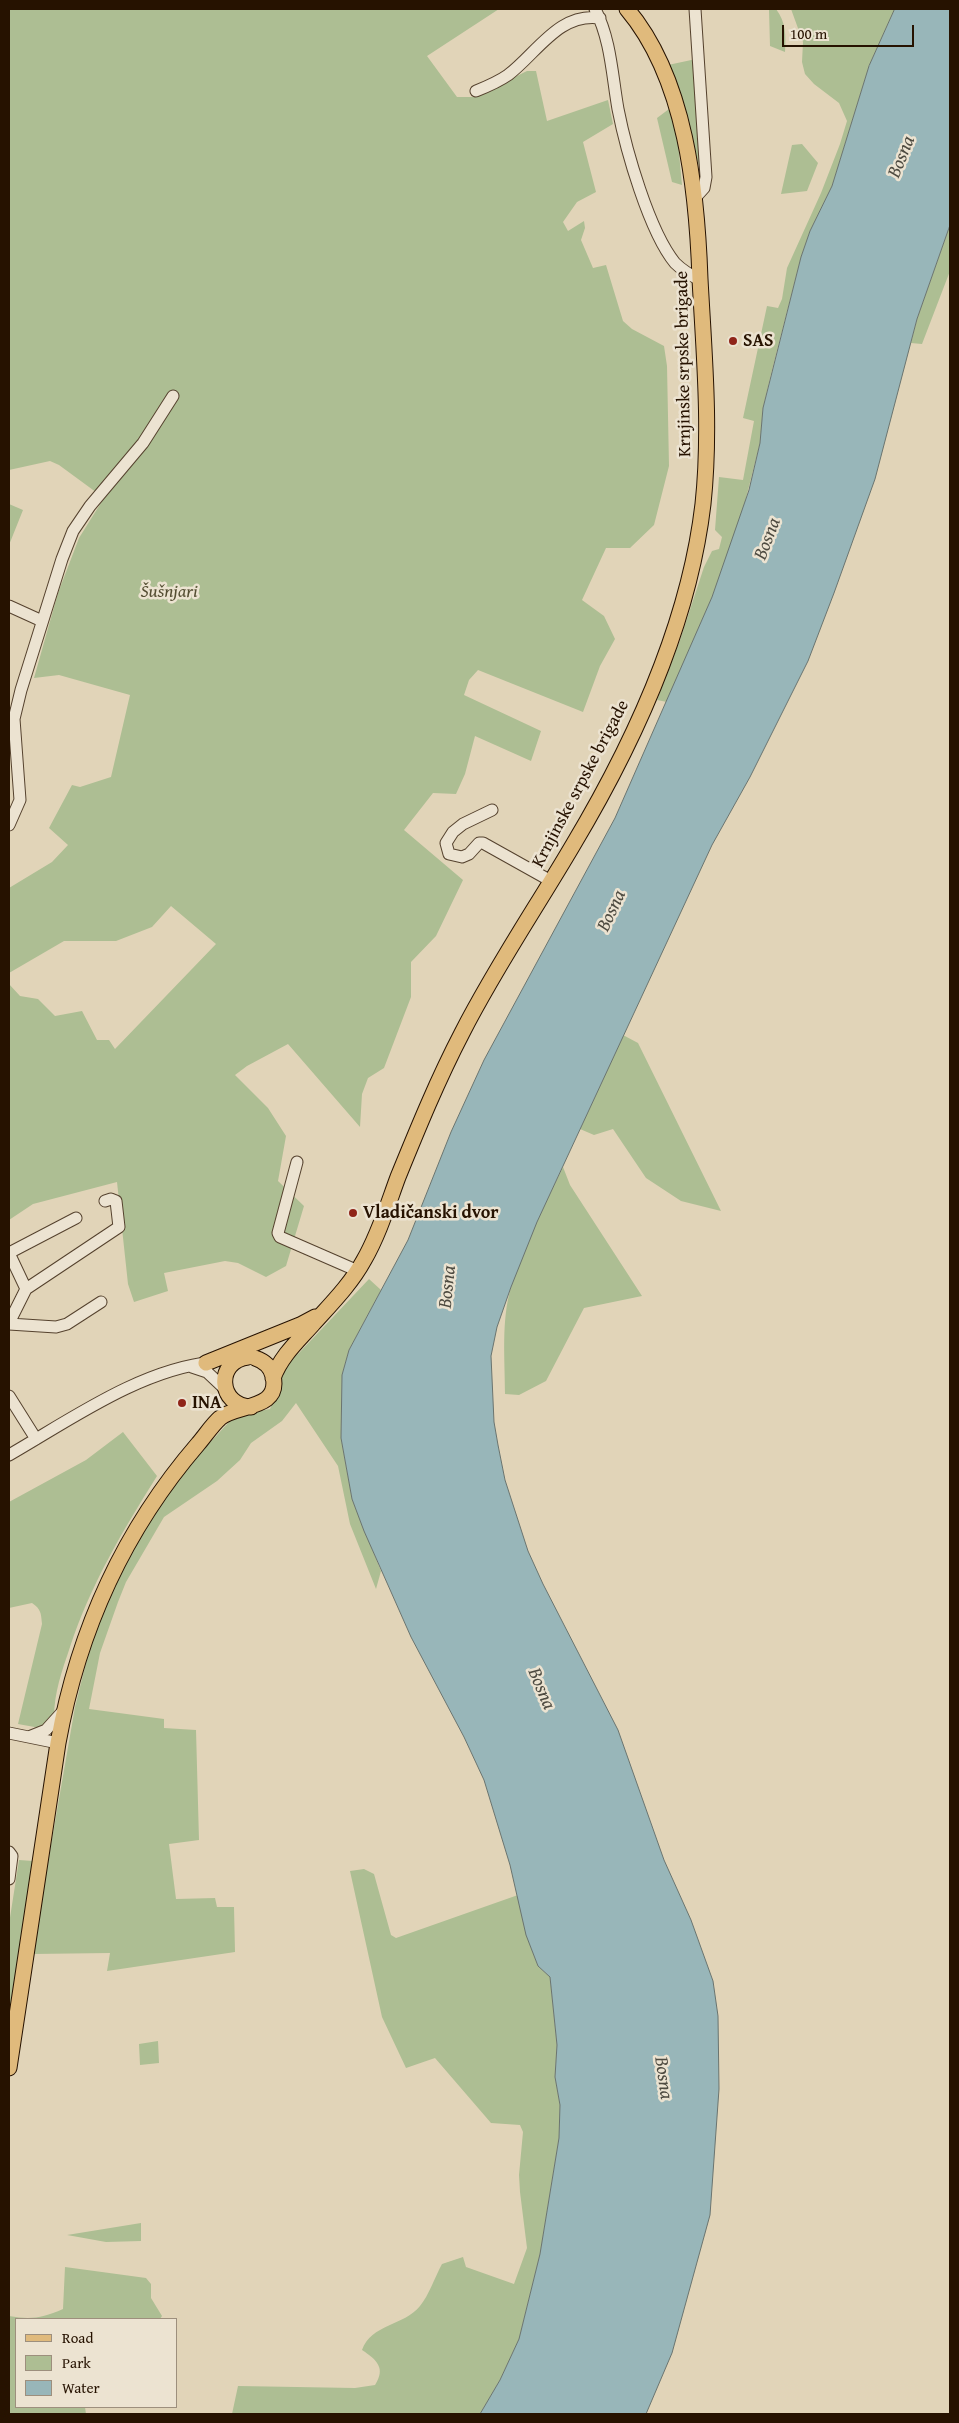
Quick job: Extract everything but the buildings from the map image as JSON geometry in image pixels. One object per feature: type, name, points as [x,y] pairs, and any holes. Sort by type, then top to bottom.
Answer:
[{"type":"main road","name":"Krnjinske srpske brigade","points":[[274,1378],[281,1360],[325,1312],[358,1271],[369,1251],[415,1135],[461,1034],[551,882],[614,770],[648,696],[669,642],[691,567],[702,507],[706,453],[706,365],[700,280],[700,249],[695,198],[686,137],[672,96],[648,41],[627,9]]},
{"type":"main road","points":[[206,1363],[300,1325],[325,1312]]},
{"type":"main road","points":[[9,2068],[64,1710],[91,1623],[110,1577],[165,1485],[221,1418],[226,1391],[226,1372],[237,1360],[275,1356],[290,1349]]},
{"type":"main road","points":[[221,1418],[258,1405],[272,1392],[274,1378],[269,1368],[255,1358]]},
{"type":"main road","points":[[226,1391],[236,1403],[251,1407]]},
{"type":"street","points":[[695,198],[704,188],[706,177],[696,9]]},
{"type":"street","points":[[476,91],[507,76],[542,43],[571,20],[598,13],[605,31],[622,127],[648,209],[662,241],[676,264],[700,280]]},
{"type":"street","points":[[9,825],[20,800],[11,718],[73,531],[90,506],[143,443],[173,396]]},
{"type":"street","points":[[9,606],[42,621]]},
{"type":"street","points":[[492,810],[453,832],[446,843],[449,854],[462,857],[483,843],[551,882]]},
{"type":"street","points":[[297,1162],[278,1233],[280,1237],[358,1271]]},
{"type":"street","points":[[101,1302],[67,1324],[56,1327],[9,1323],[26,1289],[118,1227],[116,1201],[111,1199],[105,1201]]},
{"type":"street","points":[[26,1289],[9,1253],[76,1218]]},
{"type":"street","points":[[9,1455],[106,1399],[144,1382],[206,1363],[237,1360]]},
{"type":"street","points":[[186,1368],[207,1372],[226,1391]]},
{"type":"street","points":[[9,1396],[36,1439]]},
{"type":"street","points":[[28,1736],[46,1730],[64,1710]]},
{"type":"street","points":[[9,1733],[58,1743]]},
{"type":"street","points":[[9,1852],[12,1856],[9,1879]]},
{"type":"green space","name":"Šušnjari","points":[[9,9],[499,9],[427,56],[457,97],[474,97],[527,71],[536,71],[547,121],[608,100],[613,124],[583,142],[596,192],[577,202],[563,222],[568,231],[584,221],[585,228],[581,240],[593,268],[606,265],[623,321],[632,329],[664,346],[667,366],[669,466],[654,525],[630,548],[606,548],[582,600],[604,616],[615,639],[600,666],[583,712],[478,670],[469,680],[464,695],[541,731],[531,761],[475,736],[465,774],[456,794],[433,793],[404,830],[463,880],[436,936],[411,962],[411,997],[384,1068],[368,1078],[362,1094],[360,1127],[288,1044],[247,1066],[235,1075],[268,1108],[286,1136],[278,1181],[304,1206],[286,1266],[266,1277],[238,1263],[225,1261],[164,1273],[168,1291],[134,1302],[128,1284],[117,1182],[33,1204],[9,1220],[9,984],[20,996],[38,999],[55,1016],[82,1011],[97,1040],[109,1040],[115,1049],[216,944],[171,906],[152,927],[116,941],[64,941],[9,973],[9,888],[52,862],[68,845],[49,828],[72,785],[80,787],[111,777],[130,695],[59,675],[34,678],[58,593],[79,538],[104,498],[59,465],[50,461],[9,470]]},
{"type":"green space","points":[[769,9],[776,9],[784,24],[785,52],[770,46]]},
{"type":"green space","points":[[791,9],[895,9],[869,66],[832,186],[810,231],[801,257],[763,408],[760,443],[741,518],[712,597],[667,702],[657,700],[680,640],[704,567],[712,551],[719,549],[722,537],[715,530],[719,477],[743,480],[754,421],[743,418],[767,306],[778,308],[782,299],[787,268],[821,193],[847,121],[839,103],[814,84],[805,74],[802,62],[803,42]]},
{"type":"green space","points":[[696,59],[700,169],[668,65]]},
{"type":"green space","points":[[669,109],[677,132],[682,185],[672,182],[657,118]]},
{"type":"green space","points":[[802,144],[818,163],[807,191],[781,194],[792,145]]},
{"type":"green space","points":[[950,225],[950,271],[922,344],[911,343],[917,319]]},
{"type":"green space","points":[[9,504],[23,510],[9,545]]},
{"type":"green space","points":[[623,1035],[638,1043],[721,1211],[681,1201],[646,1178],[613,1129],[594,1135],[580,1129]]},
{"type":"green space","points":[[563,1167],[570,1185],[642,1296],[584,1308],[546,1381],[519,1395],[505,1394],[505,1327],[511,1287],[527,1241]]},
{"type":"green space","points":[[369,1279],[381,1290],[349,1350],[342,1375],[341,1438],[352,1499],[381,1571],[376,1589],[350,1524],[338,1466],[296,1403],[282,1421],[251,1443],[240,1460],[217,1481],[164,1517],[126,1582],[100,1653],[89,1709],[164,1719],[164,1728],[196,1730],[199,1840],[169,1844],[176,1899],[215,1898],[217,1907],[234,1907],[235,1952],[107,1971],[110,1953],[32,1954],[75,1707],[92,1639],[102,1612],[146,1522],[179,1476],[229,1422],[244,1414],[270,1409],[286,1366]]},
{"type":"green space","points":[[123,1432],[157,1476],[120,1538],[78,1624],[61,1673],[55,1699],[54,1718],[40,1728],[18,1724],[42,1624],[40,1612],[32,1603],[9,1608],[9,1502],[86,1460]]},
{"type":"green space","points":[[19,1860],[33,1861],[9,2025],[9,1924]]},
{"type":"green space","points":[[364,1869],[374,1874],[391,1935],[396,1938],[518,1895],[538,1966],[550,1977],[557,2045],[555,2077],[560,2105],[559,2138],[540,2254],[519,2339],[500,2380],[480,2414],[232,2414],[238,2386],[355,2388],[375,2385],[380,2369],[376,2361],[362,2350],[366,2341],[380,2330],[413,2313],[420,2306],[442,2264],[463,2257],[466,2267],[514,2284],[527,2248],[519,2175],[523,2132],[520,2125],[491,2123],[435,2058],[406,2068],[382,2017],[350,1871]]},
{"type":"green space","points":[[158,2041],[159,2063],[140,2065],[139,2044]]},
{"type":"green space","points":[[141,2223],[141,2241],[106,2242],[67,2235]]},
{"type":"green space","points":[[65,2267],[146,2278],[151,2284],[151,2298],[162,2316],[161,2318],[24,2318],[49,2314],[63,2309]]},
{"type":"green space","points":[[9,2316],[24,2318],[15,2318],[15,2408],[85,2408],[86,2414],[9,2414]]},
{"type":"water","name":"Bosna","points":[[895,9],[950,9],[950,225],[917,319],[875,479],[808,661],[750,777],[712,845],[537,1222],[497,1327],[491,1356],[494,1422],[498,1445],[505,1480],[528,1551],[618,1730],[664,1860],[691,1920],[713,1981],[718,2016],[719,2089],[710,2215],[672,2353],[646,2414],[480,2414],[500,2380],[519,2339],[540,2254],[559,2138],[560,2105],[555,2077],[557,2045],[550,1977],[538,1966],[526,1935],[510,1865],[484,1780],[464,1737],[411,1637],[364,1531],[352,1499],[341,1438],[342,1375],[349,1350],[408,1240],[451,1132],[484,1060],[615,818],[712,597],[749,490],[760,443],[763,408],[801,257],[810,231],[832,186],[869,66]]},
{"type":"place","name":"SAS","points":[[733,341]]},
{"type":"place","name":"Vladičanski dvor","points":[[353,1213]]},
{"type":"place","name":"INA","points":[[182,1403]]}]
